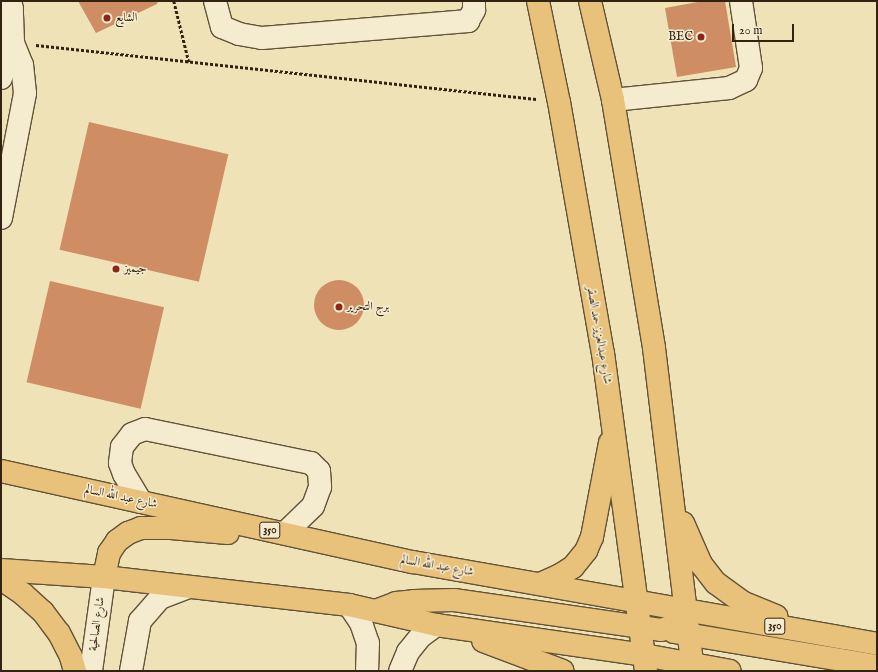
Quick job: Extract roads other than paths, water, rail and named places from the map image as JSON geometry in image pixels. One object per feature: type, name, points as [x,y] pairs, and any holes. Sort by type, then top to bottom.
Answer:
[{"type":"main road","name":"شارع عبدالعزيز حمد الصقر","points":[[538,1],[558,102],[614,424],[645,663]]},
{"type":"main road","points":[[590,1],[613,100],[654,348],[692,667]]},
{"type":"main road","points":[[540,584],[573,567],[586,551],[592,537],[614,424]]},
{"type":"main road","name":"شارع عبد الله السالم","points":[[5,468],[141,502],[413,562],[871,643]]},
{"type":"main road","points":[[672,494],[689,540],[701,564],[716,583],[728,593],[760,611],[871,643]]},
{"type":"main road","points":[[104,577],[109,553],[117,541],[128,533],[141,528],[171,528],[243,535],[413,562]]},
{"type":"main road","points":[[1,570],[104,577],[349,605],[436,625],[645,663],[730,671]]},
{"type":"main road","points":[[1,579],[23,594],[43,612],[59,633],[71,657],[75,671]]},
{"type":"main road","points":[[377,611],[396,603],[454,600],[661,630],[673,627],[681,621],[685,610]]},
{"type":"main road","points":[[436,625],[563,671]]},
{"type":"main road","points":[[645,663],[651,642],[660,634],[672,632],[877,666]]},
{"type":"street","points":[[1,218],[25,93],[22,65],[13,43],[12,9],[10,1]]},
{"type":"street","points":[[215,1],[222,27],[239,34],[262,38],[468,21],[474,10],[474,1]]},
{"type":"street","points":[[613,100],[729,88],[746,80],[751,68],[741,1]]},
{"type":"street","points":[[1,78],[13,43]]},
{"type":"street","points":[[141,502],[124,474],[120,463],[122,447],[132,434],[145,429],[311,463],[318,471],[320,487],[312,506],[285,534]]},
{"type":"street","name":"شارع الصالحية","points":[[90,671],[104,577]]},
{"type":"street","points":[[131,671],[140,621],[160,598],[188,587]]},
{"type":"street","points":[[349,605],[361,623],[368,643],[367,671]]},
{"type":"street","points":[[400,671],[408,652],[421,636],[436,625]]},
{"type":"place","name":"الشايع","points":[[107,18]]},
{"type":"place","name":"BEC","points":[[701,37]]},
{"type":"place","name":"جيميز","points":[[116,269]]},
{"type":"place","name":"برج التحرير","points":[[339,307]]}]
